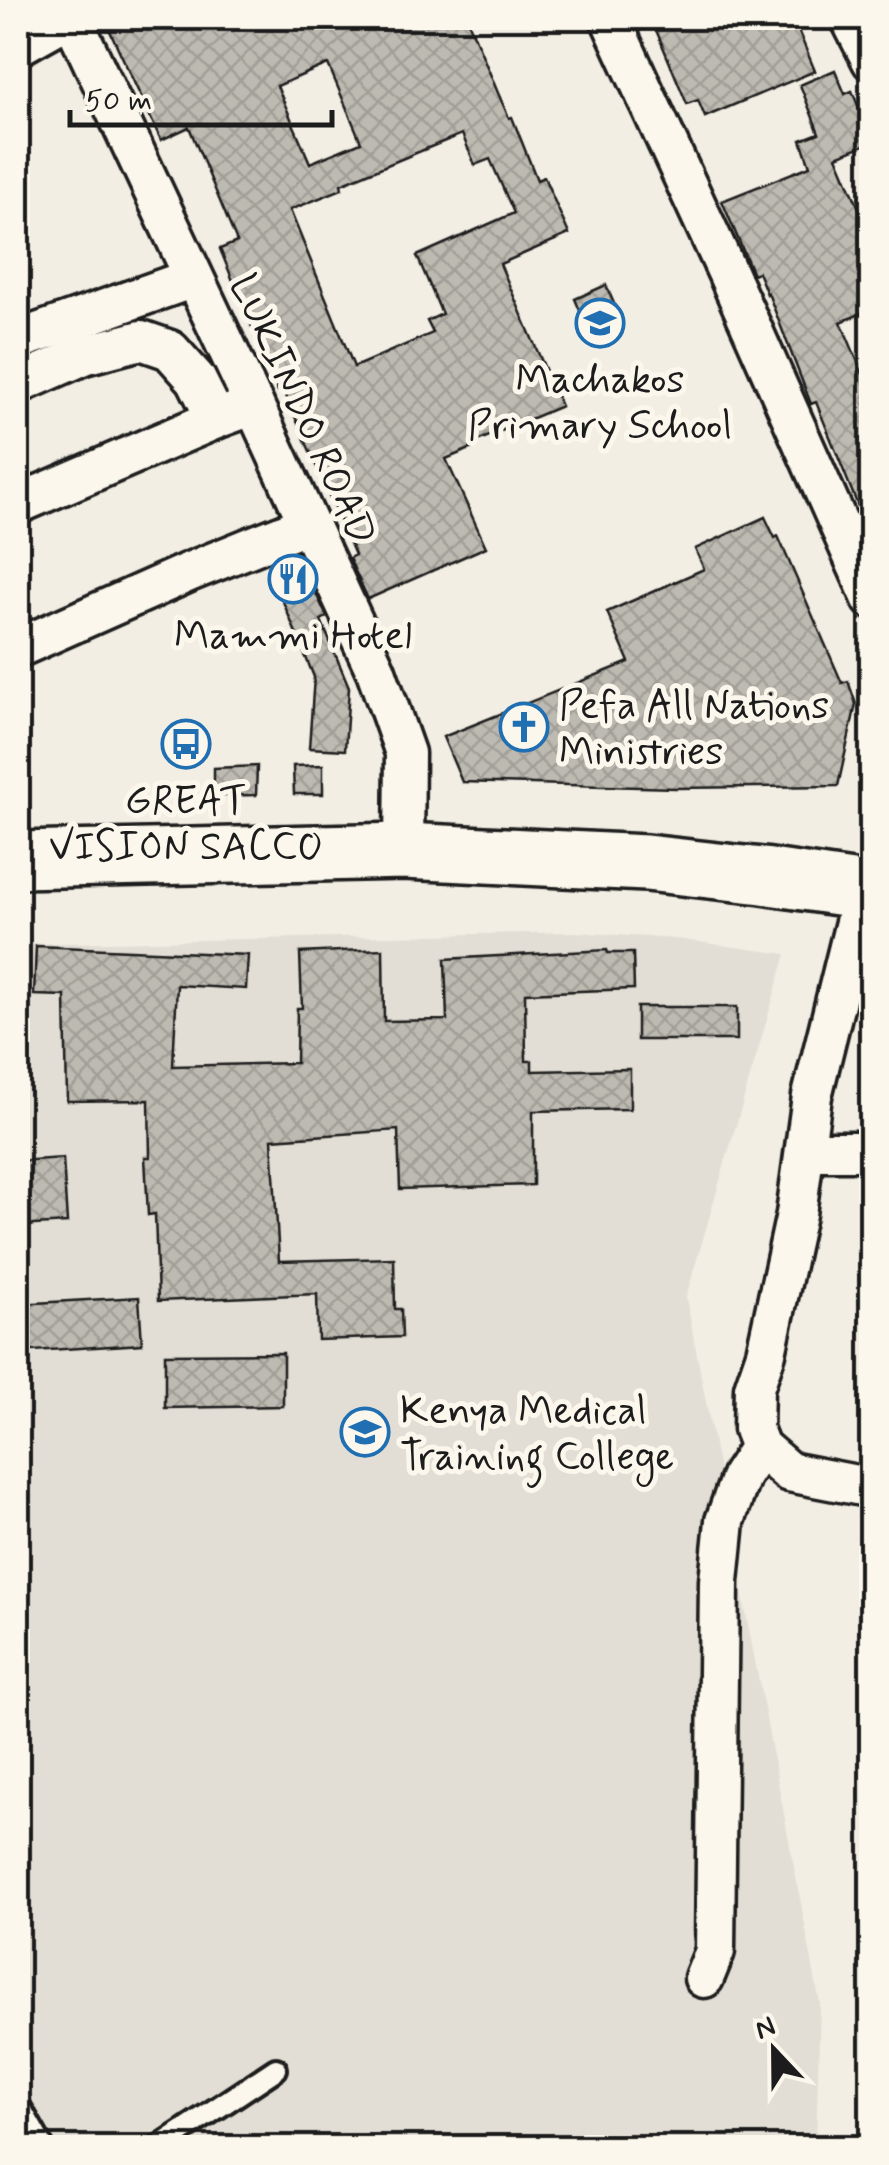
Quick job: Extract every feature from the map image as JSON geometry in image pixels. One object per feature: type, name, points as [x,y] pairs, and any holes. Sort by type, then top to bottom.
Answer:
[{"type":"highway","points":[[18,860],[404,851],[646,863],[867,891]]},
{"type":"street","points":[[18,46],[70,18]]},
{"type":"street","name":"LUKINDO ROAD","points":[[70,18],[376,671],[405,753],[404,851]]},
{"type":"street","points":[[610,18],[872,600]]},
{"type":"street","points":[[850,18],[872,61]]},
{"type":"street","points":[[18,340],[193,278]]},
{"type":"street","points":[[18,384],[84,355],[140,340],[170,350],[196,380],[216,419]]},
{"type":"street","points":[[18,504],[254,405]]},
{"type":"street","points":[[18,648],[308,524]]},
{"type":"street","points":[[867,891],[812,1096],[796,1214],[766,1353],[754,1388],[753,1429],[760,1447],[788,1472],[872,1488]]},
{"type":"street","points":[[805,1151],[872,1150]]},
{"type":"street","points":[[704,1978],[715,1951],[719,1581],[725,1520],[741,1476],[760,1447]]},
{"type":"lane","points":[[157,2148],[276,2069]]},
{"type":"lane","points":[[18,2104],[44,2148]]},
{"type":"shaded area","name":"Kenya Medical Training College","points":[[573,932],[677,939],[786,954],[686,1297],[820,2004],[816,2147],[18,2147],[18,1812],[28,1806],[18,1568],[18,944]]},
{"type":"building","points":[[104,18],[467,18],[537,180],[544,177],[569,234],[500,264],[561,406],[475,442],[477,446],[446,459],[486,547],[368,599],[349,558],[355,555],[283,389],[278,391],[220,249],[237,242],[189,127],[161,140]],"holes":[[[328,64],[361,142],[310,163],[277,86]],[[462,134],[475,165],[490,159],[514,213],[417,256],[442,314],[427,321],[433,333],[354,367],[290,210],[342,189],[341,184]]]},
{"type":"building","points":[[651,18],[793,18],[815,71],[705,117],[698,100],[687,104]]},
{"type":"building","points":[[835,70],[845,94],[852,91],[872,139],[837,156],[872,239],[872,309],[841,322],[872,396],[870,536],[816,402],[811,404],[768,293],[758,272],[753,274],[722,201],[810,166],[801,140],[819,133],[800,85]]},
{"type":"building","points":[[606,285],[621,320],[590,334],[575,299]]},
{"type":"building","points":[[765,517],[775,538],[778,536],[842,683],[848,681],[856,704],[838,786],[675,788],[462,782],[443,737],[629,662],[607,612],[704,569],[695,549]]},
{"type":"building","points":[[308,576],[327,617],[321,620],[349,687],[345,750],[309,748],[314,677],[277,587]]},
{"type":"building","points":[[323,765],[323,794],[294,794],[293,766]]},
{"type":"building","points":[[257,766],[256,795],[214,796],[214,768]]},
{"type":"building","points":[[36,946],[248,955],[246,989],[177,985],[173,1066],[296,1063],[297,1008],[302,1008],[300,953],[383,949],[384,1021],[447,1020],[445,959],[607,950],[633,953],[634,989],[525,993],[526,1061],[532,1061],[532,1071],[630,1069],[630,1109],[533,1111],[533,1185],[400,1189],[398,1130],[272,1139],[279,1261],[394,1258],[395,1309],[401,1309],[402,1337],[318,1340],[317,1294],[158,1301],[155,1214],[148,1215],[145,1157],[150,1157],[149,1100],[67,1101],[65,996],[34,995]]},
{"type":"building","points":[[637,1007],[737,1007],[737,1040],[637,1040]]},
{"type":"building","points":[[63,1158],[67,1223],[18,1226],[18,1161]]},
{"type":"building","points":[[139,1297],[142,1344],[18,1352],[18,1304]]},
{"type":"building","points":[[283,1353],[283,1406],[165,1408],[165,1354]]},
{"type":"place","name":"Machakos Primary School","points":[[600,323]]},
{"type":"place","name":"Mammi Hotel","points":[[293,579]]},
{"type":"place","name":"Pefa All Nations Ministries","points":[[524,727]]},
{"type":"place","name":"GREAT VISION SACCO","points":[[186,744]]},
{"type":"place","name":"Kenya Medical Training College","points":[[365,1432]]}]
